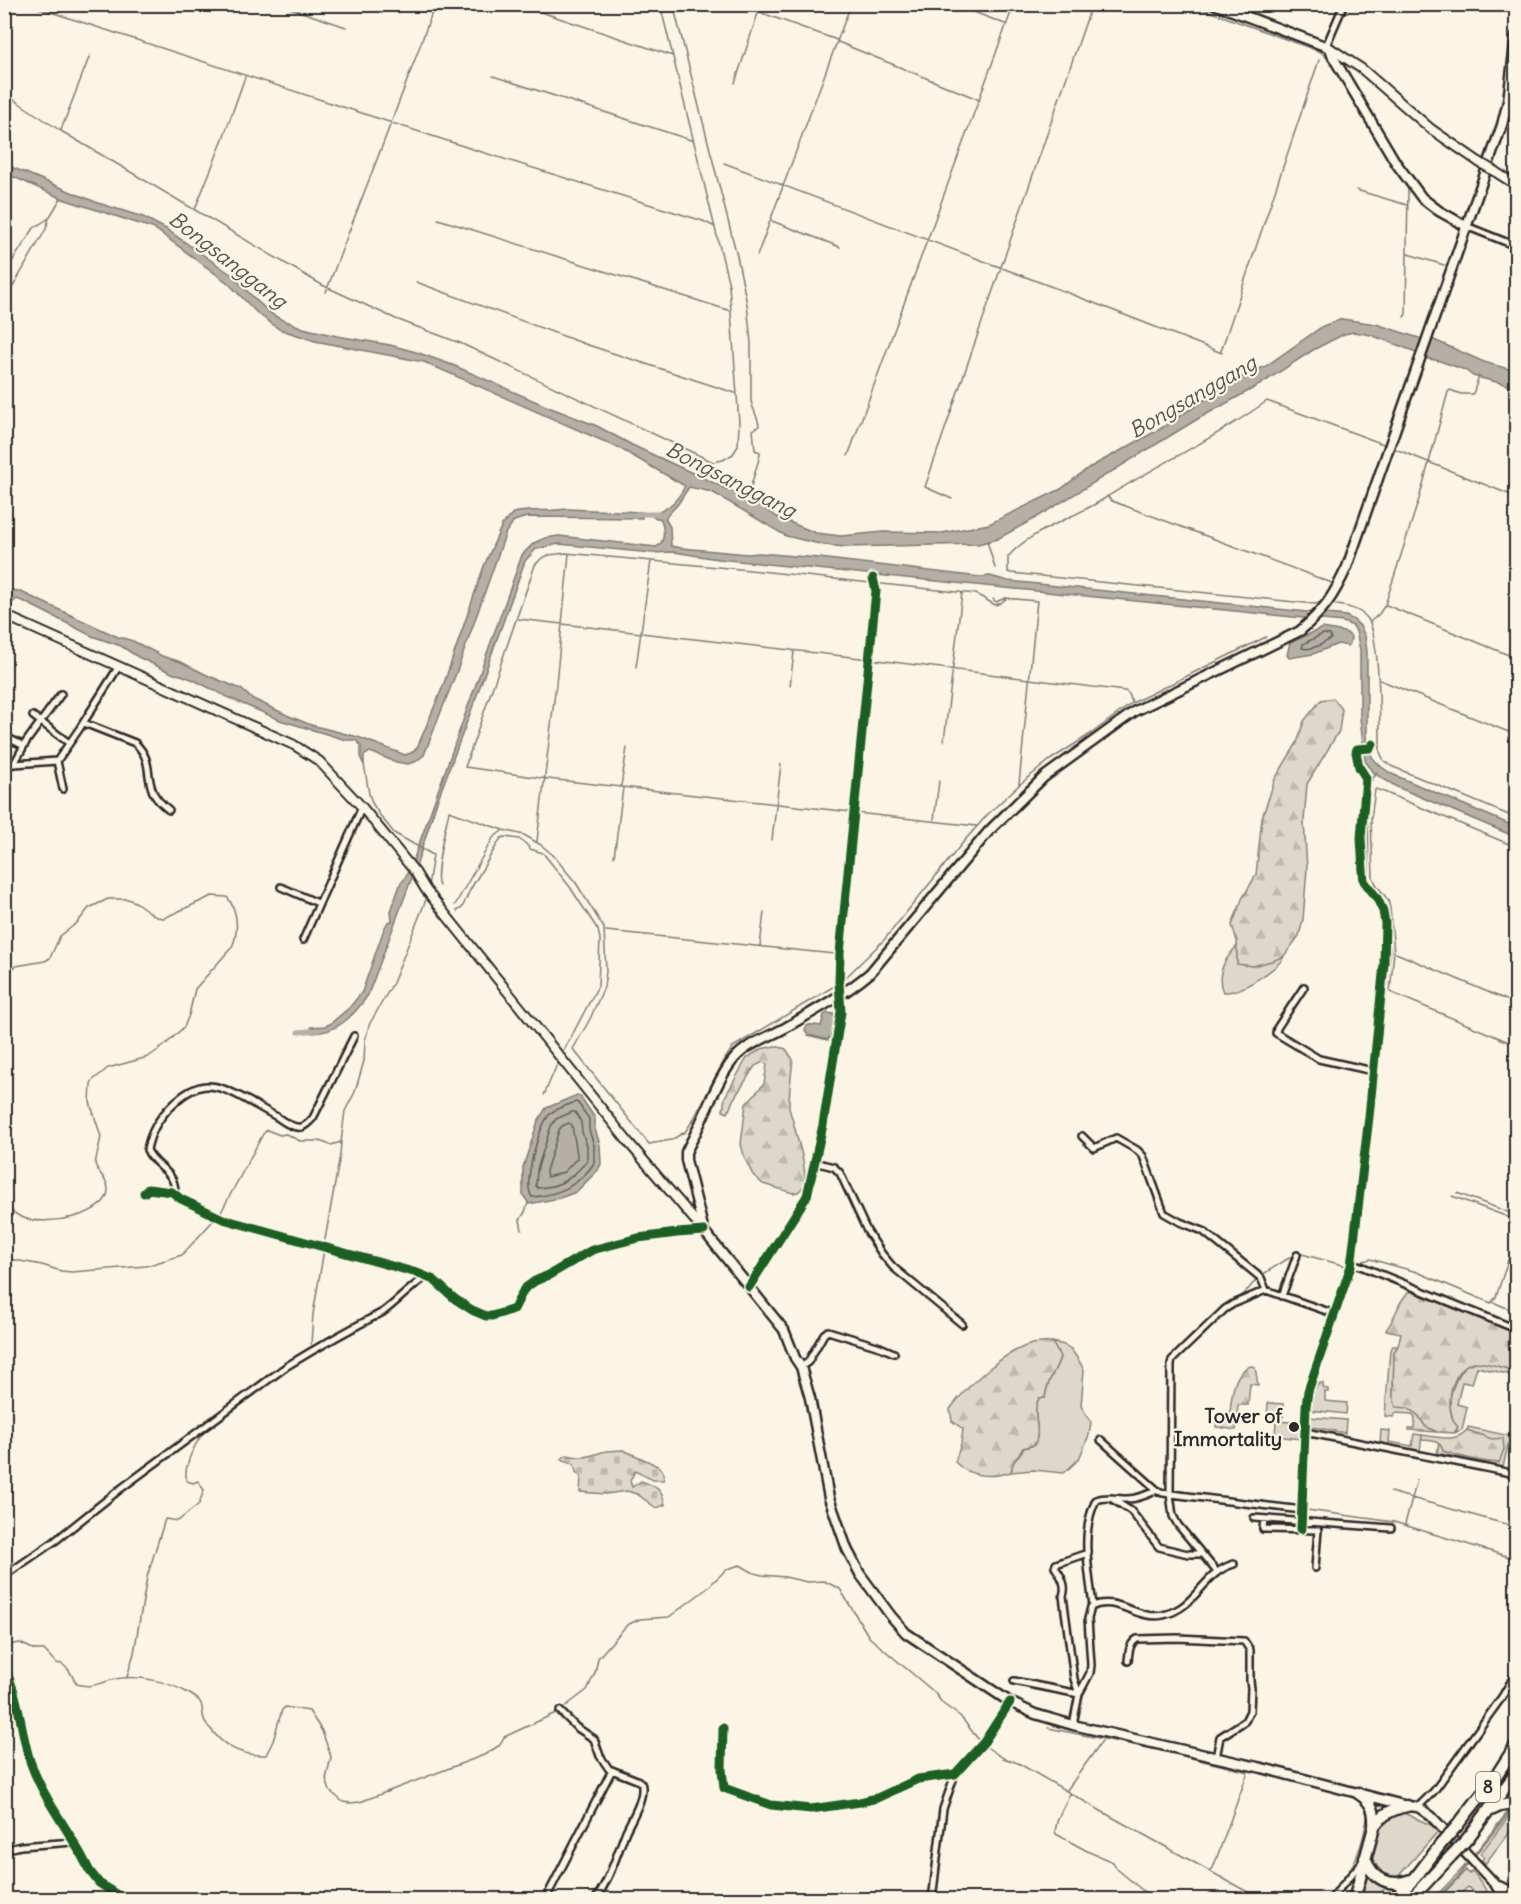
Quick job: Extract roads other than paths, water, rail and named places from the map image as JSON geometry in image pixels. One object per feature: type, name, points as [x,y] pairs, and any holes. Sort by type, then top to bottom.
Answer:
[{"type":"highway","name":"8","points":[[1393,1899],[1415,1878],[1457,1826],[1496,1776],[1516,1745]]},
{"type":"highway","name":"8","points":[[1410,1899],[1468,1838],[1516,1773]]},
{"type":"highway","points":[[1354,1899],[1374,1827],[1375,1815],[1372,1805],[1358,1793]]},
{"type":"highway","points":[[1489,1811],[1516,1803]]},
{"type":"highway","points":[[1374,1827],[1387,1812],[1412,1806]]},
{"type":"highway","points":[[1365,1858],[1372,1872],[1387,1882],[1405,1882],[1415,1878]]},
{"type":"highway","points":[[1498,1887],[1516,1894]]},
{"type":"main road","points":[[1214,4],[1328,47],[1362,69],[1431,129],[1516,185]]},
{"type":"main road","points":[[704,1232],[686,1152],[724,1075],[734,1060],[757,1040],[782,1029],[840,988],[870,973],[989,831],[1044,777],[1141,707],[1300,631],[1333,596],[1347,567],[1506,112],[1516,36]]},
{"type":"main road","points":[[1328,47],[1396,163],[1422,198],[1438,211],[1467,221]]},
{"type":"main road","points":[[4,615],[294,745],[319,761],[362,807],[412,868],[427,892],[629,1143],[784,1330],[801,1368],[810,1398],[824,1476],[847,1549],[860,1574],[906,1633],[1010,1702],[1035,1714],[1412,1806],[1438,1824],[1510,1899]]},
{"type":"street","points":[[1328,47],[1344,4]]},
{"type":"street","points":[[1467,221],[1516,246]]},
{"type":"street","points":[[750,1287],[807,1196],[823,1125],[841,1012],[840,988],[876,591],[873,578]]},
{"type":"street","points":[[63,789],[57,761],[84,723],[118,666]]},
{"type":"street","points":[[14,764],[61,694]]},
{"type":"street","points":[[33,716],[69,743]]},
{"type":"street","points":[[84,723],[140,747],[145,753],[153,793],[169,810]]},
{"type":"street","points":[[4,736],[24,746]]},
{"type":"street","points":[[1301,1529],[1308,1391],[1351,1266],[1370,1117],[1384,964],[1385,923],[1380,904],[1364,881],[1361,838],[1366,778],[1359,767],[1356,752],[1358,749],[1372,746]]},
{"type":"street","points":[[4,766],[57,761]]},
{"type":"street","points":[[303,940],[362,807]]},
{"type":"street","points":[[281,886],[318,903]]},
{"type":"street","points":[[1304,987],[1276,1033],[1318,1059],[1373,1071]]},
{"type":"street","points":[[175,1194],[176,1185],[171,1176],[159,1166],[147,1150],[148,1143],[162,1115],[178,1098],[196,1088],[206,1086],[224,1088],[287,1124],[305,1126],[313,1118],[354,1036]]},
{"type":"street","points":[[1082,1136],[1094,1148],[1116,1138],[1137,1150],[1147,1163],[1164,1213],[1203,1231],[1261,1278],[1266,1290]]},
{"type":"street","points":[[814,1162],[834,1167],[840,1173],[867,1231],[893,1267],[962,1324]]},
{"type":"street","points":[[144,1193],[148,1189],[172,1192],[181,1199],[223,1219],[417,1273],[434,1280],[455,1299],[486,1316],[514,1309],[527,1286],[592,1250],[638,1238],[704,1232]]},
{"type":"street","points":[[1282,1296],[1297,1255]]},
{"type":"street","points":[[1351,1266],[1358,1266],[1516,1329]]},
{"type":"street","points":[[4,1575],[55,1541],[119,1490],[287,1366],[318,1346],[383,1312],[426,1277]]},
{"type":"street","points":[[1217,1572],[1173,1516],[1170,1494],[1172,1360],[1233,1304],[1266,1290],[1335,1314]]},
{"type":"street","points":[[801,1368],[828,1331],[894,1353]]},
{"type":"street","points":[[1305,1432],[1516,1474]]},
{"type":"street","points":[[1101,1440],[1157,1490],[1170,1494],[1302,1510]]},
{"type":"street","points":[[1093,1606],[1087,1530],[1096,1500],[1144,1497],[1157,1490]]},
{"type":"street","points":[[1110,1498],[1131,1511],[1159,1547],[1188,1554],[1202,1554]]},
{"type":"street","points":[[1254,1518],[1391,1527]]},
{"type":"street","points":[[1264,1519],[1263,1529],[1318,1530],[1315,1568]]},
{"type":"street","points":[[1079,1694],[1074,1679],[1063,1596],[1065,1590],[1062,1578],[1055,1567],[1056,1564],[1088,1553]]},
{"type":"street","points":[[1073,1725],[1079,1694],[1090,1672],[1088,1619],[1089,1611],[1093,1606],[1114,1605],[1126,1607],[1144,1616],[1165,1615],[1189,1603],[1217,1572],[1224,1566],[1234,1564]]},
{"type":"street","points":[[1128,1661],[1132,1642],[1137,1639],[1244,1641],[1250,1650],[1250,1711],[1245,1720],[1220,1737],[1216,1758]]},
{"type":"street","points":[[4,1668],[15,1691],[30,1761],[38,1779],[89,1870],[99,1883],[125,1899]]},
{"type":"street","points":[[1412,1806],[1434,1791],[1502,1697],[1516,1673]]},
{"type":"street","points":[[1014,1681],[1079,1694]]},
{"type":"street","points":[[932,1899],[943,1809],[955,1774],[984,1742],[1010,1702]]},
{"type":"street","points":[[560,1711],[576,1727],[594,1739],[603,1762],[612,1770],[641,1782],[642,1787],[637,1806],[609,1875],[595,1899]]},
{"type":"street","points":[[723,1728],[724,1788],[771,1805],[812,1809],[860,1802],[877,1798],[918,1779],[955,1774]]},
{"type":"street","points":[[545,1899],[612,1770]]},
{"type":"street","points":[[4,1850],[21,1846],[73,1842]]},
{"type":"street","points":[[1330,1899],[1365,1858]]},
{"type":"water","points":[[4,164],[98,203],[143,217],[166,229],[232,275],[257,301],[281,319],[303,328],[416,352],[455,366],[597,426],[632,445],[757,503],[777,517],[816,533],[841,536],[884,532],[942,533],[989,524],[1061,489],[1087,469],[1160,429],[1235,380],[1266,366],[1323,326],[1342,319],[1376,324],[1419,338],[1432,339],[1484,362],[1516,371],[1516,387],[1473,376],[1465,370],[1424,358],[1416,352],[1371,335],[1354,332],[1344,334],[1313,350],[1261,384],[1196,420],[1034,519],[997,539],[978,544],[845,547],[824,545],[786,536],[712,492],[689,487],[665,518],[670,527],[671,546],[681,548],[819,558],[980,577],[990,576],[1008,581],[1346,616],[1360,626],[1365,636],[1367,652],[1366,736],[1373,758],[1392,774],[1516,827],[1516,837],[1397,787],[1375,774],[1365,761],[1360,718],[1360,650],[1356,631],[1353,626],[1343,622],[718,559],[674,552],[652,553],[559,544],[536,549],[525,561],[368,995],[344,1022],[330,1030],[312,1033],[311,1027],[330,1024],[350,1007],[362,992],[384,929],[388,922],[392,921],[391,911],[401,882],[413,861],[522,555],[534,543],[545,538],[559,536],[656,547],[663,539],[663,531],[661,519],[653,517],[654,513],[664,510],[680,495],[685,486],[619,448],[424,362],[315,341],[279,329],[257,313],[228,283],[155,229],[63,199],[5,173]]},
{"type":"water","points":[[567,509],[642,512],[642,518],[527,517],[514,521],[506,532],[457,671],[424,755],[408,764],[370,752],[364,756],[364,765],[361,759],[361,746],[356,740],[346,740],[280,720],[194,680],[174,674],[121,646],[92,636],[25,602],[17,599],[8,606],[5,601],[5,594],[11,590],[19,591],[120,638],[133,641],[162,656],[241,689],[251,698],[289,716],[311,725],[358,737],[405,755],[417,748],[443,686],[484,566],[502,525],[513,513]]},
{"type":"water","points":[[1322,628],[1347,633],[1351,637],[1350,644],[1348,646],[1338,644],[1313,654],[1289,658],[1287,655],[1290,643]]},
{"type":"water","points":[[833,1014],[835,1019],[831,1038],[829,1037],[828,1040],[808,1035],[805,1030],[807,1026],[821,1026],[824,1015]]},
{"type":"water","points":[[577,1095],[595,1118],[601,1164],[576,1192],[560,1198],[529,1204],[523,1195],[523,1167],[538,1121],[546,1108]]},
{"type":"waterway","points":[[26,4],[466,147],[703,221],[715,227]]},
{"type":"waterway","points":[[278,4],[346,27]]},
{"type":"waterway","points":[[326,292],[435,4]]},
{"type":"waterway","points":[[517,4],[673,56]]},
{"type":"waterway","name":"Bongsanggang","points":[[4,93],[61,131],[322,285],[396,319],[460,343],[713,462],[723,460],[733,454],[738,446],[739,423],[729,285],[660,4]]},
{"type":"waterway","name":"Bongsanggang","points":[[673,4],[747,304],[751,343],[751,401],[759,426],[753,430],[755,450],[760,452],[760,455],[745,499]]},
{"type":"waterway","points":[[735,83],[761,4]]},
{"type":"waterway","points":[[757,256],[851,4]]},
{"type":"waterway","points":[[953,4],[1005,24]]},
{"type":"waterway","points":[[848,456],[1014,4]]},
{"type":"waterway","points":[[952,499],[925,487],[1092,4]]},
{"type":"waterway","points":[[1189,4],[1321,52],[1330,61],[1382,147]]},
{"type":"waterway","points":[[759,12],[837,40]]},
{"type":"waterway","points":[[838,42],[980,100]]},
{"type":"waterway","points":[[61,130],[90,55]]},
{"type":"waterway","points":[[1221,351],[1319,60]]},
{"type":"waterway","points":[[493,76],[694,141]]},
{"type":"waterway","name":"Bongsanggang","points":[[195,209],[245,77]]},
{"type":"waterway","points":[[724,163],[1222,353]]},
{"type":"waterway","points":[[1395,169],[1408,189],[1406,314],[1404,317]]},
{"type":"waterway","points":[[1356,190],[1407,205]]},
{"type":"waterway","points":[[4,274],[34,228],[49,218],[61,198]]},
{"type":"waterway","points":[[4,302],[46,229],[49,218]]},
{"type":"waterway","points":[[438,219],[731,311]]},
{"type":"waterway","points":[[772,221],[840,247]]},
{"type":"waterway","points":[[1408,254],[1444,265]]},
{"type":"waterway","points":[[416,282],[585,344],[735,393]]},
{"type":"waterway","points":[[1371,621],[1385,605],[1419,499],[1448,392],[1450,390],[1461,394],[1473,394],[1479,376]]},
{"type":"waterway","points":[[1323,602],[1315,604],[1011,573],[1008,572],[1008,557],[1040,532],[1091,507],[1226,428],[1267,401],[1386,445]]},
{"type":"waterway","points":[[1393,448],[1516,497]]},
{"type":"waterway","points":[[1107,496],[1112,501],[1327,581],[1334,584],[1332,588]]},
{"type":"waterway","points":[[636,514],[659,514]]},
{"type":"waterway","points":[[987,541],[995,568]]},
{"type":"waterway","points":[[851,812],[548,779],[465,767],[535,565],[542,558],[566,553],[871,583]]},
{"type":"waterway","points":[[537,841],[569,554]]},
{"type":"waterway","points":[[636,667],[651,561]]},
{"type":"waterway","points":[[877,589],[879,584],[882,584],[976,594],[995,605],[1007,598]]},
{"type":"waterway","points":[[944,741],[962,593]]},
{"type":"waterway","points":[[993,599],[996,602],[1005,598],[1037,601],[1019,784]]},
{"type":"waterway","points":[[1331,604],[1361,612],[1372,626],[1378,676],[1380,752],[1384,761],[1391,766],[1516,818]]},
{"type":"waterway","points":[[1386,605],[1516,658]]},
{"type":"waterway","points":[[518,619],[1125,691],[1132,702]]},
{"type":"waterway","points":[[840,983],[884,940],[965,840],[988,814],[1019,785],[1050,760],[1092,733],[1132,703],[1266,637]]},
{"type":"waterway","points":[[790,686],[794,652]]},
{"type":"waterway","points":[[1380,680],[1516,735]]},
{"type":"waterway","points":[[621,786],[627,748]]},
{"type":"waterway","points":[[364,764],[369,794],[379,814],[394,833],[433,855],[428,886]]},
{"type":"waterway","points":[[772,840],[781,764]]},
{"type":"waterway","points":[[1357,1262],[1355,1255],[1391,951],[1387,907],[1369,878],[1368,810],[1371,782],[1377,772]]},
{"type":"waterway","points":[[934,820],[939,781]]},
{"type":"waterway","points":[[614,857],[623,788]]},
{"type":"waterway","points":[[1516,847],[1375,790],[1371,819],[1373,877],[1388,900],[1390,908],[1394,952],[1390,992],[1516,1045]]},
{"type":"waterway","points":[[439,886],[439,861],[449,811],[524,835],[553,855],[576,883],[604,928],[606,971],[604,987],[573,1049],[649,1144],[671,1140],[685,1132],[733,1047],[836,985]]},
{"type":"waterway","points":[[856,813],[977,826]]},
{"type":"waterway","points":[[455,905],[493,838],[502,831]]},
{"type":"waterway","points":[[457,911],[462,908],[501,838],[505,837],[519,839],[530,849],[543,853],[570,887],[598,930],[600,939],[598,986],[561,1056]]},
{"type":"waterway","points":[[4,976],[16,966],[50,958],[60,936],[77,923],[89,908],[108,899],[128,899],[156,917],[164,918],[212,896],[227,897],[235,914],[236,928],[232,947],[195,989],[184,1027],[148,1057],[108,1068],[91,1084],[90,1102],[101,1137],[95,1164],[108,1186],[105,1199],[87,1213],[45,1221],[21,1217],[4,1205]]},
{"type":"waterway","points":[[4,1258],[72,1272],[146,1266],[182,1255],[221,1212],[267,1130],[280,1135],[286,1134],[300,1141],[319,1141],[331,1145],[341,1142],[345,1111],[355,1092],[364,1061],[369,1025],[393,983],[427,897]]},
{"type":"waterway","points":[[760,946],[764,912]]},
{"type":"waterway","points":[[606,931],[835,954],[837,955],[836,985]]},
{"type":"waterway","points":[[1396,953],[1516,1004]]},
{"type":"waterway","points":[[298,1032],[319,1030]]},
{"type":"waterway","points":[[544,1095],[559,1060]]},
{"type":"waterway","points":[[324,1245],[341,1143]]},
{"type":"waterway","points":[[1457,1193],[1516,1215]]},
{"type":"waterway","points":[[1452,1196],[1516,1220]]},
{"type":"waterway","points":[[522,1230],[520,1220],[528,1203]]},
{"type":"waterway","points":[[1357,1263],[1370,1259],[1417,1272],[1491,1303],[1496,1297],[1516,1236]]},
{"type":"waterway","points":[[311,1344],[313,1314],[324,1250]]},
{"type":"waterway","points":[[1298,1253],[1346,1266]]},
{"type":"waterway","points":[[1260,1276],[1294,1255]]},
{"type":"waterway","points":[[1234,1301],[1244,1294],[1257,1279]]},
{"type":"waterway","points":[[1493,1302],[1516,1312]]},
{"type":"waterway","points":[[127,1677],[134,1653],[147,1577],[165,1519],[178,1521],[199,1504],[204,1490],[198,1481],[193,1483],[187,1481],[188,1461],[207,1429],[234,1409]]},
{"type":"waterway","points":[[1405,1524],[1417,1480]]},
{"type":"waterway","points":[[1390,1492],[1516,1527]]},
{"type":"waterway","points":[[1307,1510],[1394,1522],[1516,1559]]},
{"type":"waterway","points":[[4,1639],[8,1645],[20,1643],[35,1650],[44,1650],[56,1663],[68,1669],[77,1684],[83,1686],[116,1679],[138,1678],[181,1689],[201,1703],[205,1722],[219,1739],[243,1753],[266,1755],[285,1707],[309,1711],[322,1731],[331,1757],[326,1779],[330,1791],[343,1802],[350,1803],[360,1802],[484,1755],[500,1745],[504,1737],[558,1712],[587,1690],[595,1673],[598,1658],[627,1625],[640,1619],[669,1617],[705,1590],[727,1569],[740,1565],[762,1575],[807,1582],[824,1581],[840,1589],[869,1637],[934,1692],[943,1704],[960,1716],[982,1744],[1003,1758],[1018,1763],[1262,1900]]},
{"type":"waterway","points":[[1460,1760],[1516,1680]]},
{"type":"waterway","points":[[1048,1728],[1159,1750],[1248,1772],[1210,1871]]},
{"type":"waterway","points":[[1067,1790],[1102,1741]]},
{"type":"waterway","points":[[1070,1793],[1058,1818],[1056,1834],[1113,1862],[1117,1869],[1154,1900]]},
{"type":"waterway","points":[[1430,1802],[1436,1793]]},
{"type":"waterway","points":[[1326,1900],[1355,1860],[1368,1813]]},
{"type":"waterway","points":[[1473,1900],[1489,1892],[1497,1900]]},
{"type":"place","name":"Tower of Immortality","points":[[1294,1427]]}]
